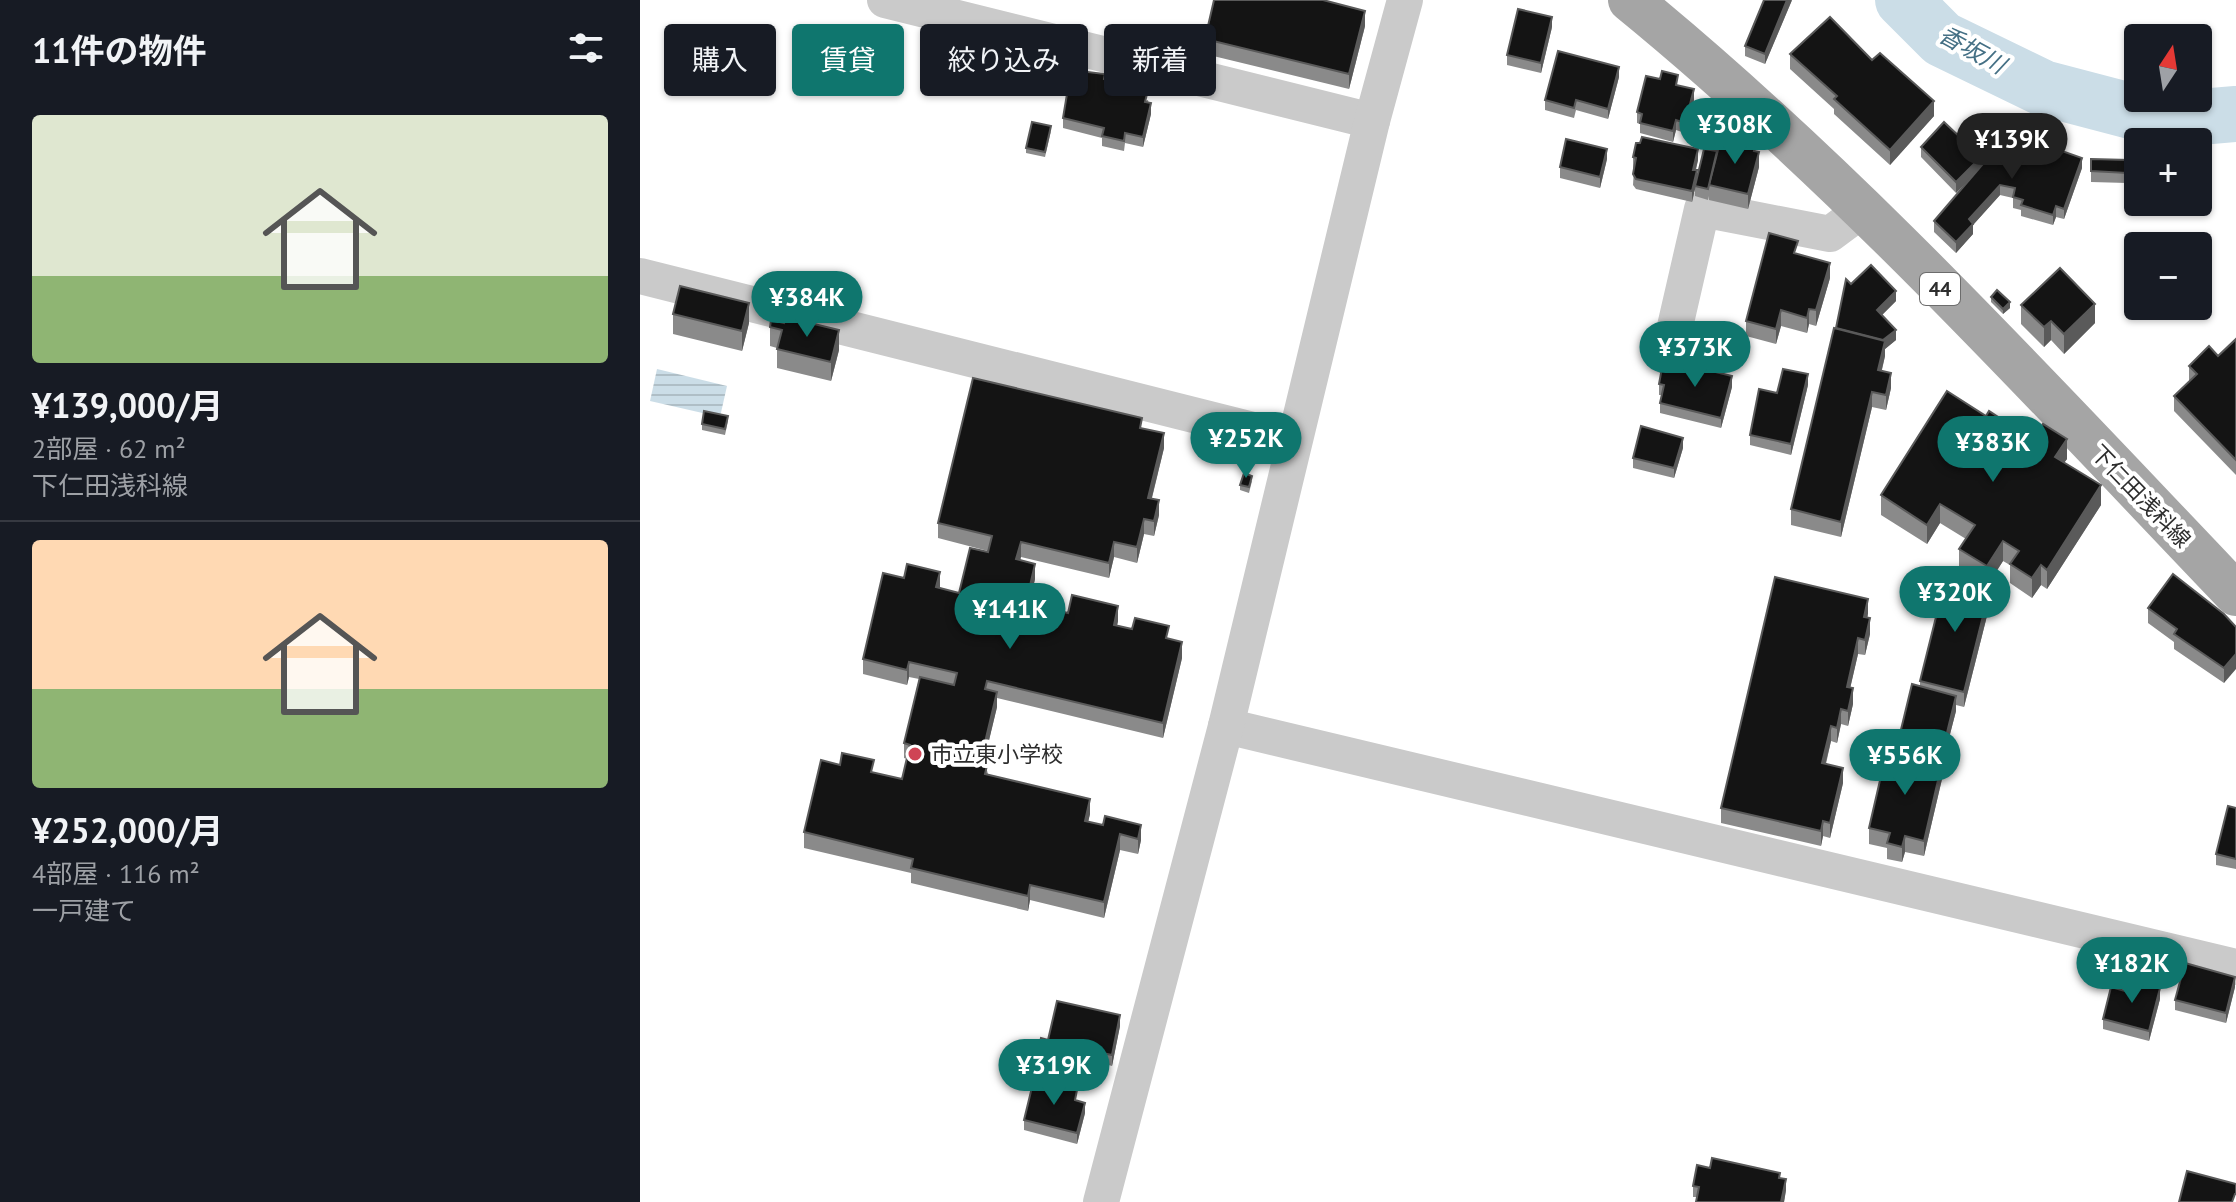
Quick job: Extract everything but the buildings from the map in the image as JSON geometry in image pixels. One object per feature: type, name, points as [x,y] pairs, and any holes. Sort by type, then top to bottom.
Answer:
[{"type":"main road","name":"下仁田浅科線","points":[[1630,0],[1698,56],[1861,211],[2236,594]]},
{"type":"street","points":[[885,0],[1372,121]]},
{"type":"street","points":[[1101,1202],[1226,726],[1293,440],[1405,0]]},
{"type":"street","points":[[1668,357],[1702,209],[1830,234],[1861,211]]},
{"type":"street","points":[[640,276],[1293,440]]},
{"type":"street","points":[[1226,726],[2236,967]]},
{"type":"water","points":[[657,369],[727,386],[720,417],[650,401]]},
{"type":"waterway","name":"香坂川","points":[[1903,0],[1942,39],[2043,88],[2165,120],[2236,114]]},
{"type":"place","name":"市立東小学校","points":[[915,754]]}]
